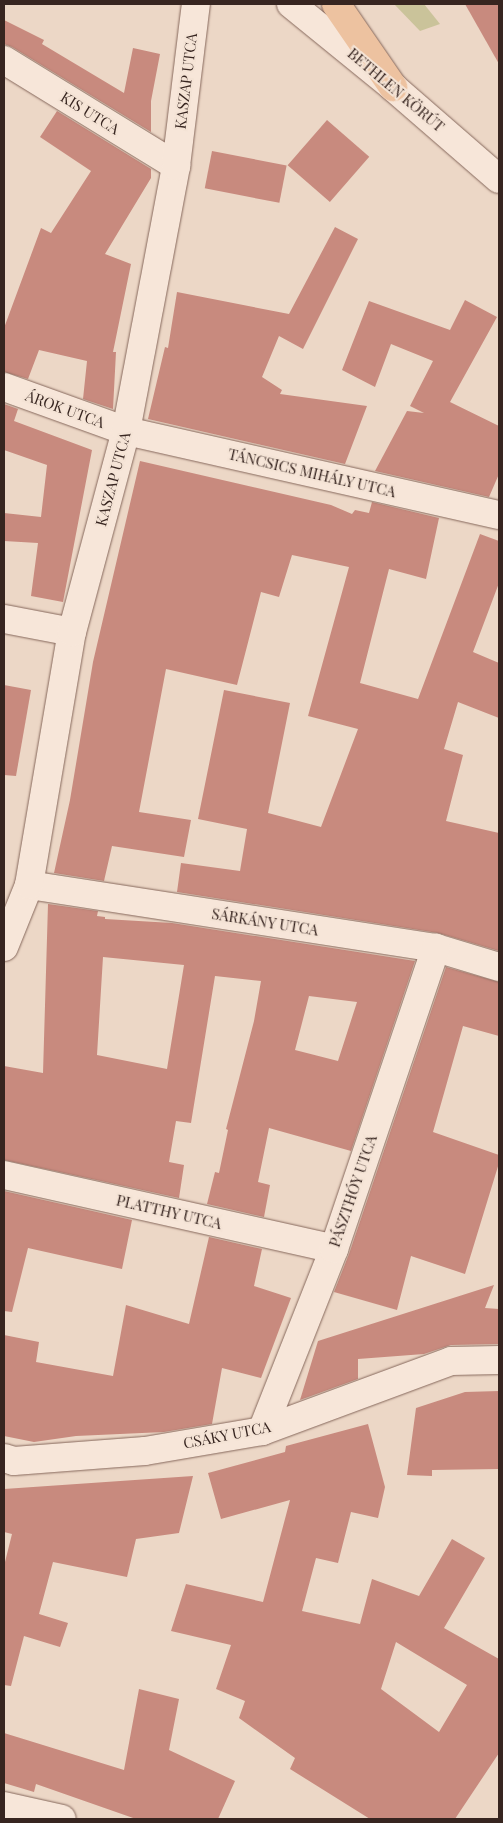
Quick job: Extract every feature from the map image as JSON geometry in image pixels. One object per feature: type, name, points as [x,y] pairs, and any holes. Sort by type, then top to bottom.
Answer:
[{"type":"main road","points":[[336,4],[393,87]]},
{"type":"street","name":"KASZAP UTCA","points":[[4,947],[29,885],[72,632],[126,431],[176,166],[196,4]]},
{"type":"street","name":"BETHLEN KÖRÚT","points":[[291,4],[393,87],[499,178]]},
{"type":"street","name":"KIS UTCA","points":[[4,60],[176,166]]},
{"type":"street","name":"ÁROK UTCA","points":[[4,387],[126,431]]},
{"type":"street","name":"TÁNCSICS MIHÁLY UTCA","points":[[126,431],[499,515]]},
{"type":"street","points":[[4,619],[72,632]]},
{"type":"street","name":"SÁRKÁNY UTCA","points":[[29,885],[436,948],[499,967]]},
{"type":"street","name":"PÁSZTHÓY UTCA","points":[[262,1431],[334,1249],[436,948]]},
{"type":"street","name":"PLATTHY UTCA","points":[[4,1175],[334,1249]]},
{"type":"street","name":"CSÁKY UTCA","points":[[4,1458],[14,1461],[145,1451],[262,1431],[451,1361],[499,1360]]},
{"type":"street","points":[[4,1806],[62,1819]]},
{"type":"shaded area","points":[[394,4],[424,4],[440,24],[420,31]]},
{"type":"building","points":[[465,4],[499,4],[499,64]]},
{"type":"building","points":[[4,20],[44,40],[42,44],[124,93],[133,48],[160,54],[151,101],[151,132],[12,47],[4,44]]},
{"type":"building","points":[[57,111],[151,169],[151,178],[105,254],[131,264],[113,352],[116,352],[113,409],[83,399],[87,361],[39,350],[28,379],[4,372],[4,328],[41,228],[51,233],[91,171],[40,137]]},
{"type":"building","points":[[327,120],[369,157],[330,202],[288,165]]},
{"type":"building","points":[[212,151],[287,166],[279,203],[205,188]]},
{"type":"building","points":[[335,227],[358,239],[303,349],[279,336],[262,377],[282,390],[280,394],[367,406],[345,464],[148,419],[165,347],[168,348],[177,292],[289,314]]},
{"type":"building","points":[[465,300],[497,317],[450,402],[499,426],[499,474],[489,497],[375,471],[407,411],[424,413],[410,406],[433,361],[391,344],[375,387],[342,370],[369,301],[450,330]]},
{"type":"building","points":[[4,404],[18,409],[14,421],[92,450],[63,602],[31,596],[38,543],[4,541],[4,513],[41,517],[47,465],[4,450]]},
{"type":"building","points":[[140,461],[331,505],[352,514],[355,510],[369,513],[372,502],[439,518],[426,579],[389,569],[360,683],[418,699],[480,534],[499,541],[499,583],[473,652],[499,663],[499,718],[458,702],[444,749],[463,755],[446,821],[499,833],[499,951],[438,933],[177,892],[181,863],[240,871],[247,829],[198,819],[224,690],[290,703],[268,813],[321,827],[358,729],[308,716],[349,567],[292,555],[279,597],[261,592],[237,685],[166,669],[139,812],[191,820],[184,857],[112,846],[104,881],[54,873],[70,800],[93,662]]},
{"type":"building","points":[[4,685],[31,690],[16,776],[4,775]]},
{"type":"building","points":[[48,904],[98,911],[97,916],[105,917],[105,919],[172,923],[415,961],[351,1151],[269,1128],[258,1182],[270,1185],[264,1217],[207,1204],[215,1172],[219,1173],[228,1130],[226,1129],[254,1021],[261,981],[215,976],[191,1123],[176,1121],[169,1162],[184,1165],[179,1198],[4,1160],[4,1066],[43,1073]],"holes":[[[103,957],[184,965],[167,1069],[97,1055]],[[309,996],[357,1002],[338,1061],[295,1050]]]},
{"type":"building","points":[[446,967],[499,982],[499,1036],[463,1026],[433,1132],[499,1155],[499,1163],[465,1274],[411,1256],[397,1310],[334,1292],[349,1254]]},
{"type":"building","points":[[4,1191],[132,1220],[122,1269],[28,1248],[12,1312],[4,1311]]},
{"type":"building","points":[[209,1237],[262,1249],[254,1286],[291,1298],[261,1378],[222,1368],[212,1424],[164,1432],[76,1436],[34,1442],[4,1436],[4,1335],[39,1342],[36,1362],[113,1376],[126,1305],[189,1324]]},
{"type":"building","points":[[494,1285],[485,1308],[499,1309],[499,1344],[451,1345],[424,1354],[358,1359],[358,1379],[300,1400],[318,1341]]},
{"type":"building","points":[[499,1391],[499,1469],[432,1470],[432,1476],[407,1475],[416,1408],[465,1392]]},
{"type":"building","points":[[368,1424],[385,1487],[378,1518],[351,1512],[338,1563],[316,1558],[302,1611],[360,1624],[372,1579],[419,1596],[452,1539],[485,1558],[444,1628],[499,1659],[499,1753],[455,1819],[370,1819],[290,1769],[295,1758],[239,1718],[245,1701],[216,1689],[231,1645],[171,1631],[186,1584],[263,1602],[290,1500],[221,1519],[208,1473],[285,1452],[286,1446]],"holes":[[[396,1642],[467,1685],[439,1732],[381,1689]]]},
{"type":"building","points":[[193,1476],[179,1533],[136,1539],[127,1577],[53,1562],[39,1614],[68,1623],[60,1647],[24,1636],[11,1686],[4,1685],[4,1566],[12,1534],[4,1532],[4,1489]]},
{"type":"building","points":[[139,1689],[179,1699],[169,1750],[235,1781],[218,1819],[136,1819],[36,1784],[34,1792],[4,1783],[4,1733],[124,1770]]}]
